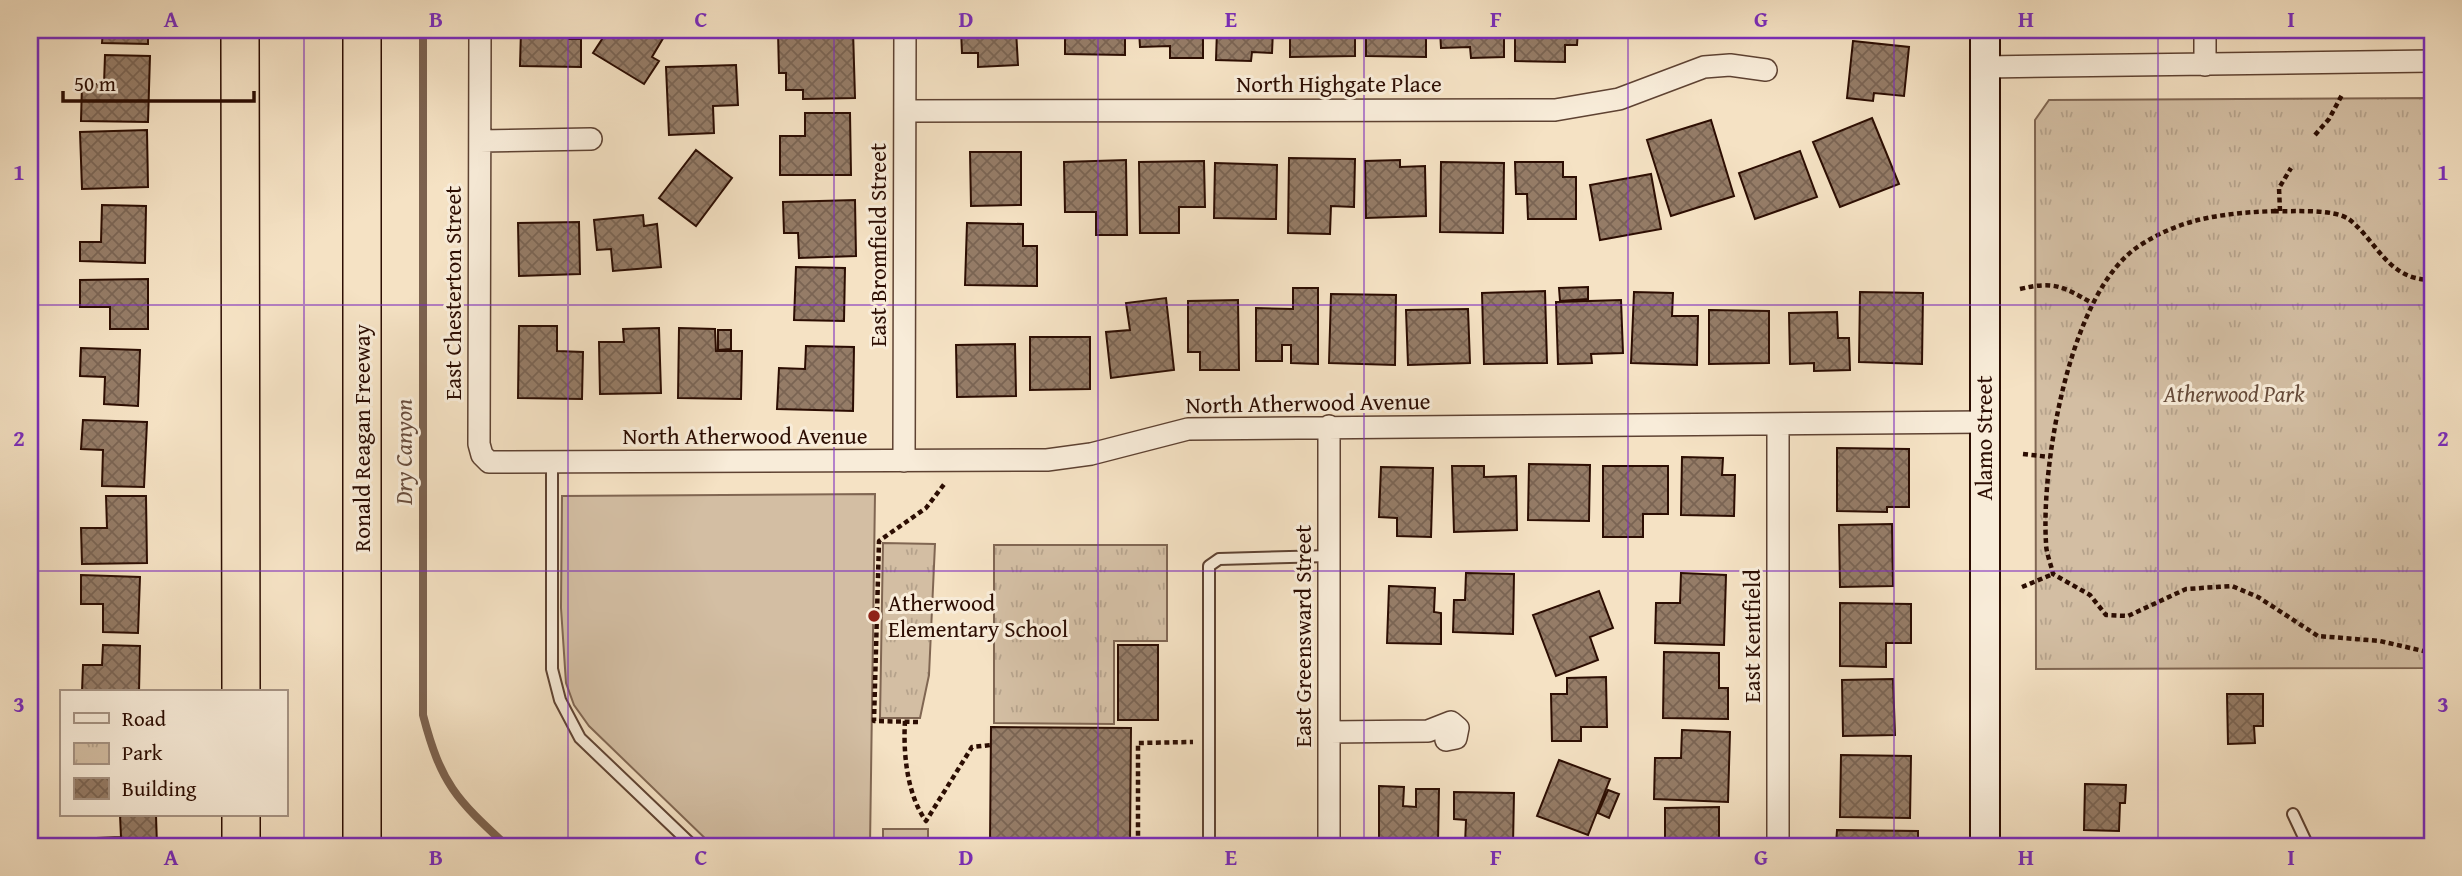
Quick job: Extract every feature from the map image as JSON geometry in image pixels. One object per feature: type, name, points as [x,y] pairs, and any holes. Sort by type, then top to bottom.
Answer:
[{"type":"highway","points":[[240,30],[241,690]]},
{"type":"highway","name":"Ronald Reagan Freeway","points":[[362,30],[362,846]]},
{"type":"highway","points":[[241,816],[241,846]]},
{"type":"main road","name":"Alamo Street","points":[[1985,30],[1985,846]]},
{"type":"street","name":"East Chesterton Street","points":[[479,444],[480,30]]},
{"type":"street","name":"East Bromfield Street","points":[[904,461],[905,30]]},
{"type":"street","points":[[2205,30],[2205,65]]},
{"type":"street","points":[[1985,67],[2432,61]]},
{"type":"street","name":"North Highgate Place","points":[[905,111],[1555,110],[1619,99],[1704,67],[1730,65],[1766,70]]},
{"type":"street","points":[[480,141],[591,139]]},
{"type":"street","name":"North Atherwood Avenue","points":[[479,444],[482,455],[489,462],[552,464],[1048,460],[1091,454],[1188,429],[1329,426],[1779,426],[1984,422]]},
{"type":"street","name":"East Greensward Street","points":[[1329,426],[1329,846]]},
{"type":"street","name":"East Kentfield","points":[[1778,846],[1779,426]]},
{"type":"street","points":[[1329,732],[1428,731],[1451,722],[1458,728],[1456,738],[1446,740]]},
{"type":"lane","points":[[552,464],[552,669],[560,700],[580,738],[693,846]]},
{"type":"lane","points":[[1209,846],[1209,566],[1219,559],[1329,556]]},
{"type":"lane","points":[[2293,814],[2308,846]]},
{"type":"path","points":[[2315,135],[2329,119],[2343,93]]},
{"type":"path","points":[[2278,211],[2279,188],[2291,168]]},
{"type":"path","points":[[2432,280],[2424,280],[2390,266],[2349,219],[2321,212],[2221,213],[2178,226],[2138,246],[2108,272],[2091,303],[2068,370],[2050,457],[2046,545],[2053,574],[2090,595],[2106,615],[2128,616],[2186,589],[2232,586],[2258,597],[2318,636],[2380,641],[2432,653]]},
{"type":"path","points":[[2020,289],[2048,283],[2060,286],[2091,303]]},
{"type":"path","points":[[2023,454],[2050,457]]},
{"type":"path","points":[[918,722],[874,721],[878,541],[926,508],[945,482]]},
{"type":"path","points":[[2022,587],[2053,574]]},
{"type":"path","points":[[905,721],[903,746],[916,808],[926,821],[972,747],[991,745]]},
{"type":"path","points":[[1155,846],[1154,842],[1138,841],[1138,743],[1208,741]]},
{"type":"green space","name":"Atherwood Park","points":[[2432,98],[2432,668],[2036,669],[2035,120],[2049,100]]},
{"type":"green space","points":[[875,494],[870,846],[713,846],[589,726],[574,705],[566,683],[561,608],[562,496]]},
{"type":"green space","points":[[883,543],[935,544],[929,675],[920,718],[880,718]]},
{"type":"green space","points":[[994,545],[1167,545],[1167,641],[1114,641],[1114,724],[994,723]]},
{"type":"green space","points":[[883,829],[928,829],[928,846],[883,846]]},
{"type":"building","points":[[103,30],[148,30],[148,44],[102,43]]},
{"type":"building","points":[[521,30],[569,30],[569,39],[581,39],[581,67],[520,66]]},
{"type":"building","points":[[608,30],[668,30],[652,57],[659,61],[644,84],[593,53]]},
{"type":"building","points":[[853,30],[855,98],[803,99],[803,90],[786,90],[786,73],[779,73],[778,32]]},
{"type":"building","points":[[961,30],[1016,30],[1018,65],[978,67],[978,53],[962,53]]},
{"type":"building","points":[[1065,30],[1125,30],[1125,55],[1065,54]]},
{"type":"building","points":[[1139,30],[1203,30],[1203,58],[1170,58],[1170,46],[1140,47]]},
{"type":"building","points":[[1217,30],[1273,30],[1272,53],[1252,52],[1251,61],[1216,60]]},
{"type":"building","points":[[1290,30],[1355,30],[1355,56],[1290,57]]},
{"type":"building","points":[[1366,30],[1426,30],[1426,57],[1366,56]]},
{"type":"building","points":[[1440,30],[1504,30],[1504,57],[1471,58],[1470,47],[1441,48]]},
{"type":"building","points":[[1515,30],[1578,30],[1577,45],[1565,45],[1565,62],[1515,61]]},
{"type":"building","points":[[1598,30],[1638,30],[1600,37]]},
{"type":"building","points":[[1853,41],[1909,47],[1904,96],[1874,93],[1873,101],[1847,98]]},
{"type":"building","points":[[105,55],[150,56],[148,122],[81,121],[82,84],[104,84]]},
{"type":"building","points":[[736,65],[738,105],[713,106],[714,133],[669,135],[666,67]]},
{"type":"building","points":[[805,113],[850,113],[851,175],[780,175],[780,136],[805,136]]},
{"type":"building","points":[[1872,118],[1899,184],[1840,207],[1813,142]]},
{"type":"building","points":[[1711,120],[1734,196],[1671,216],[1647,140]]},
{"type":"building","points":[[147,130],[148,187],[82,189],[80,132]]},
{"type":"building","points":[[696,150],[732,178],[696,226],[659,198]]},
{"type":"building","points":[[1800,151],[1817,197],[1755,219],[1739,173]]},
{"type":"building","points":[[970,152],[1021,152],[1021,205],[971,206]]},
{"type":"building","points":[[1289,158],[1355,159],[1354,207],[1331,206],[1330,234],[1288,233]]},
{"type":"building","points":[[1126,160],[1127,235],[1096,235],[1096,212],[1065,212],[1064,162]]},
{"type":"building","points":[[1400,160],[1400,167],[1425,166],[1426,216],[1366,218],[1365,161]]},
{"type":"building","points":[[1204,161],[1205,207],[1179,207],[1179,233],[1140,233],[1139,162]]},
{"type":"building","points":[[1441,162],[1504,163],[1503,233],[1440,232]]},
{"type":"building","points":[[1515,162],[1563,162],[1563,177],[1576,177],[1576,219],[1528,219],[1527,194],[1516,194]]},
{"type":"building","points":[[1215,163],[1277,165],[1276,219],[1214,218]]},
{"type":"building","points":[[1651,174],[1661,229],[1600,240],[1590,185]]},
{"type":"building","points":[[855,200],[856,256],[799,258],[798,233],[784,233],[783,202]]},
{"type":"building","points":[[102,205],[146,206],[145,263],[80,261],[80,242],[101,242]]},
{"type":"building","points":[[643,215],[644,226],[657,224],[661,267],[613,271],[611,249],[597,250],[594,220]]},
{"type":"building","points":[[579,222],[580,274],[519,276],[518,223]]},
{"type":"building","points":[[967,223],[1023,224],[1023,246],[1037,246],[1037,286],[965,285]]},
{"type":"building","points":[[796,267],[845,268],[844,321],[794,320]]},
{"type":"building","points":[[148,279],[148,329],[110,329],[110,307],[80,307],[80,280]]},
{"type":"building","points":[[1588,287],[1588,299],[1560,301],[1559,288]]},
{"type":"building","points":[[1293,288],[1318,288],[1318,364],[1291,363],[1291,345],[1282,345],[1282,361],[1256,361],[1256,308],[1293,309]]},
{"type":"building","points":[[1545,291],[1547,363],[1484,364],[1482,293]]},
{"type":"building","points":[[1634,292],[1673,293],[1672,316],[1698,316],[1697,365],[1631,363]]},
{"type":"building","points":[[1860,292],[1923,293],[1922,364],[1859,362]]},
{"type":"building","points":[[1331,294],[1396,295],[1395,365],[1329,363]]},
{"type":"building","points":[[1166,298],[1174,370],[1111,378],[1106,332],[1130,330],[1126,303]]},
{"type":"building","points":[[1238,300],[1239,370],[1200,370],[1200,352],[1188,352],[1188,301]]},
{"type":"building","points":[[1621,300],[1623,353],[1591,354],[1592,363],[1558,364],[1556,302]]},
{"type":"building","points":[[1468,309],[1470,363],[1408,365],[1406,310]]},
{"type":"building","points":[[1709,310],[1769,311],[1769,363],[1709,364]]},
{"type":"building","points":[[1837,312],[1838,338],[1849,338],[1850,370],[1814,371],[1814,363],[1790,364],[1789,313]]},
{"type":"building","points":[[519,326],[557,326],[557,351],[583,352],[582,399],[518,398]]},
{"type":"building","points":[[659,328],[661,393],[600,394],[599,342],[624,342],[623,329]]},
{"type":"building","points":[[679,328],[715,329],[716,351],[742,351],[741,399],[678,398]]},
{"type":"building","points":[[718,330],[731,330],[731,349],[718,350]]},
{"type":"building","points":[[1030,337],[1090,337],[1090,389],[1030,390]]},
{"type":"building","points":[[1015,344],[1016,396],[957,397],[956,345]]},
{"type":"building","points":[[806,346],[854,347],[853,411],[777,409],[779,368],[805,369]]},
{"type":"building","points":[[81,348],[140,350],[138,406],[104,404],[105,377],[80,376]]},
{"type":"building","points":[[83,420],[147,422],[144,487],[102,486],[103,450],[81,449]]},
{"type":"building","points":[[1837,448],[1909,449],[1909,507],[1887,507],[1887,512],[1837,511]]},
{"type":"building","points":[[1682,457],[1723,458],[1722,475],[1735,475],[1734,516],[1681,515]]},
{"type":"building","points":[[1529,464],[1590,465],[1589,521],[1528,520]]},
{"type":"building","points":[[1452,466],[1484,466],[1484,477],[1516,476],[1517,530],[1454,532]]},
{"type":"building","points":[[1603,466],[1668,466],[1668,514],[1643,514],[1643,537],[1603,537]]},
{"type":"building","points":[[1381,467],[1433,468],[1431,537],[1397,536],[1397,518],[1379,517]]},
{"type":"building","points":[[106,496],[146,496],[147,563],[82,564],[81,528],[107,528]]},
{"type":"building","points":[[1892,524],[1893,586],[1840,587],[1839,525]]},
{"type":"building","points":[[1466,573],[1514,574],[1513,634],[1453,632],[1454,600],[1465,600]]},
{"type":"building","points":[[1681,573],[1726,575],[1724,645],[1655,643],[1656,603],[1680,603]]},
{"type":"building","points":[[81,575],[140,577],[138,633],[103,632],[103,604],[81,604]]},
{"type":"building","points":[[1389,586],[1435,588],[1434,612],[1441,613],[1441,644],[1387,643]]},
{"type":"building","points":[[1599,591],[1613,628],[1590,637],[1598,660],[1556,676],[1533,615]]},
{"type":"building","points":[[1840,603],[1911,604],[1911,643],[1886,643],[1886,667],[1840,666]]},
{"type":"building","points":[[103,645],[140,646],[139,690],[82,690],[83,665],[102,665]]},
{"type":"building","points":[[1118,645],[1158,645],[1158,720],[1118,720]]},
{"type":"building","points":[[1664,652],[1719,653],[1719,688],[1728,688],[1728,719],[1663,718]]},
{"type":"building","points":[[1606,677],[1607,727],[1581,727],[1581,741],[1552,741],[1551,694],[1567,694],[1567,678]]},
{"type":"building","points":[[1893,679],[1895,735],[1843,736],[1842,680]]},
{"type":"building","points":[[2227,694],[2263,694],[2263,726],[2254,726],[2255,743],[2228,744]]},
{"type":"building","points":[[991,727],[1131,728],[1130,845],[1143,846],[990,846]]},
{"type":"building","points":[[1682,730],[1730,732],[1728,802],[1654,799],[1655,758],[1681,758]]},
{"type":"building","points":[[1841,755],[1911,756],[1910,818],[1840,817]]},
{"type":"building","points":[[1559,760],[1610,779],[1588,835],[1537,816]]},
{"type":"building","points":[[2085,784],[2126,785],[2125,803],[2120,803],[2119,831],[2084,830]]},
{"type":"building","points":[[1379,786],[1404,787],[1403,806],[1416,807],[1416,789],[1439,789],[1438,842],[1379,841]]},
{"type":"building","points":[[1608,790],[1619,794],[1609,818],[1598,813]]},
{"type":"building","points":[[1454,792],[1514,793],[1513,845],[1465,844],[1466,820],[1454,819]]},
{"type":"building","points":[[1719,807],[1719,839],[1727,839],[1727,846],[1665,846],[1665,808]]},
{"type":"building","points":[[120,816],[156,816],[157,846],[97,846],[97,838],[121,837]]},
{"type":"building","points":[[1837,830],[1918,831],[1918,846],[1836,846]]},
{"type":"waterway","name":"Dry Canyon","points":[[423,30],[423,715],[437,758],[453,789],[507,846]]},
{"type":"place","name":"Atherwood Elementary School","points":[[874,616]]}]
